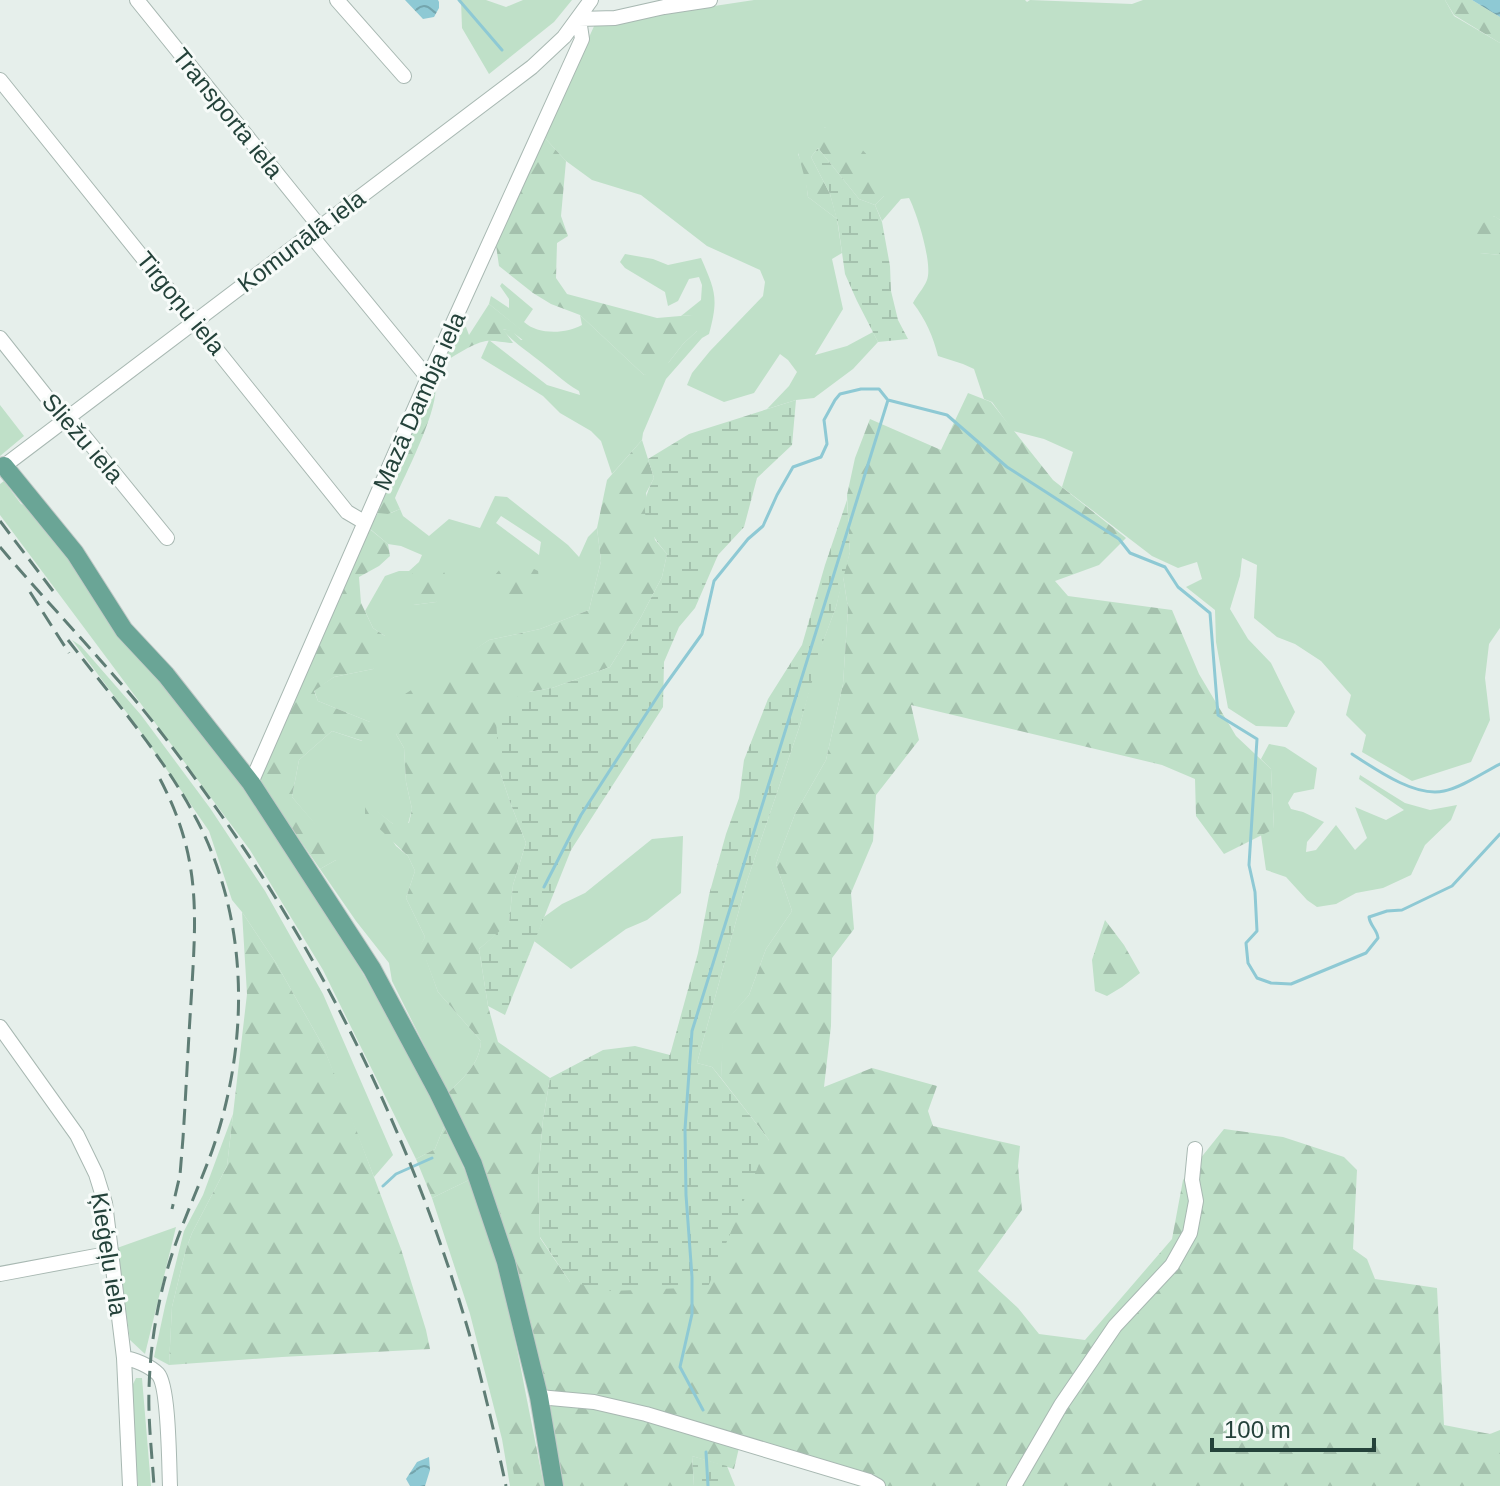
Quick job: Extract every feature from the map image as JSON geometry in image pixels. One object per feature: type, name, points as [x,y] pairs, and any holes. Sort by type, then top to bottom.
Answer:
[{"type":"main road","points":[[2,467],[75,553],[124,630],[166,675],[251,783],[372,969],[473,1164],[506,1262],[539,1397],[554,1486]]},
{"type":"street","name":"Transporta iela","points":[[137,0],[428,378]]},
{"type":"street","points":[[337,0],[404,76]]},
{"type":"street","name":"Komunālā iela","points":[[2,467],[532,67],[564,37],[591,0]]},
{"type":"street","points":[[579,19],[615,18],[710,0]]},
{"type":"street","name":"Mazā Dambja iela","points":[[251,783],[428,378],[582,39],[579,19]]},
{"type":"street","name":"Tirgoņu iela","points":[[0,80],[347,512],[364,522]]},
{"type":"street","name":"Sliežu iela","points":[[0,338],[167,538]]},
{"type":"street","name":"Ķieģeļu iela","points":[[0,1027],[77,1135],[105,1203],[124,1358],[130,1486]]},
{"type":"street","points":[[1014,1486],[1061,1405],[1115,1326],[1172,1265],[1190,1233],[1196,1201],[1192,1180],[1195,1149]]},
{"type":"street","points":[[0,1274],[112,1253]]},
{"type":"street","points":[[124,1358],[133,1359],[159,1375],[165,1392],[170,1486]]},
{"type":"street","points":[[539,1397],[594,1402],[646,1414],[878,1486]]},
{"type":"green space","points":[[461,0],[486,0],[506,7],[523,0],[572,0],[554,22],[489,74],[462,28]]},
{"type":"green space","points":[[754,0],[1030,0],[1132,4],[1143,0],[1445,0],[1454,16],[1500,43],[1500,220],[1494,216],[1480,253],[1500,255],[1500,628],[1489,644],[1485,678],[1490,720],[1471,762],[1412,781],[1362,752],[1366,735],[1346,715],[1351,695],[1321,661],[1295,644],[1277,637],[1254,618],[1257,565],[1242,558],[1230,609],[1248,639],[1271,663],[1295,712],[1287,727],[1256,726],[1228,708],[1216,642],[1215,610],[1186,587],[1202,579],[1197,562],[1178,568],[1152,556],[1062,487],[1073,452],[1044,439],[1013,431],[992,402],[984,399],[974,369],[938,356],[928,328],[913,303],[926,283],[928,263],[909,198],[901,199],[882,221],[875,205],[884,196],[825,127],[798,154],[805,172],[808,197],[837,219],[842,253],[832,259],[843,309],[815,355],[847,346],[873,332],[878,342],[853,369],[814,398],[767,409],[789,386],[797,372],[780,354],[754,393],[724,402],[687,385],[692,373],[710,351],[763,296],[765,282],[760,270],[707,246],[641,195],[592,180],[566,161],[544,137],[595,24]]},
{"type":"green space","points":[[1445,0],[1472,0],[1500,17],[1500,43],[1454,15]]},
{"type":"green space","points":[[825,127],[864,151],[887,190],[875,205],[859,199],[818,148],[811,157],[830,194],[837,219],[808,197],[796,142]]},
{"type":"green space","points":[[544,137],[566,161],[561,216],[568,236],[557,243],[556,278],[567,294],[657,318],[701,317],[697,331],[656,373],[644,375],[580,315],[551,304],[499,266],[496,245]]},
{"type":"green space","points":[[818,148],[859,199],[875,205],[882,222],[898,320],[908,339],[878,342],[857,301],[845,274],[830,194],[811,157]]},
{"type":"green space","points":[[1495,216],[1500,220],[1500,255],[1480,253],[1475,245],[1474,228]]},
{"type":"green space","points":[[625,254],[668,265],[701,258],[715,303],[709,334],[666,379],[642,440],[612,474],[601,441],[591,431],[560,413],[543,396],[481,358],[489,340],[547,385],[580,395],[579,391],[502,329],[512,331],[521,340],[532,339],[489,304],[491,296],[509,308],[509,299],[500,286],[502,283],[533,309],[524,322],[530,326],[552,332],[568,330],[582,325],[580,315],[644,375],[669,362],[697,331],[692,315],[681,316],[701,300],[699,277],[689,279],[678,301],[668,306],[665,292],[620,262]]},
{"type":"green space","points":[[489,304],[533,339],[530,345],[503,329],[513,343],[480,343],[438,365],[457,324],[466,327],[469,335]]},
{"type":"green space","points":[[431,380],[435,382],[433,407],[395,498],[400,509],[388,514],[378,513],[378,506]]},
{"type":"green space","points":[[968,393],[991,402],[1053,480],[1126,538],[1099,565],[1055,581],[1068,596],[1172,610],[1199,674],[1236,736],[1271,769],[1274,829],[1224,854],[1196,816],[1195,779],[1162,765],[911,705],[919,740],[876,795],[873,841],[851,893],[854,929],[832,958],[831,1026],[824,1087],[872,1068],[937,1086],[928,1111],[933,1126],[1020,1146],[1018,1166],[1022,1210],[978,1271],[1018,1308],[1039,1334],[1085,1340],[1172,1239],[1183,1180],[1224,1129],[1283,1137],[1344,1157],[1357,1170],[1353,1249],[1367,1259],[1375,1279],[1437,1288],[1444,1425],[1490,1434],[1500,1430],[1500,1486],[874,1486],[742,1435],[734,1469],[692,1456],[694,1486],[561,1486],[448,1093],[474,1064],[481,1041],[438,992],[426,960],[399,949],[403,941],[421,944],[425,937],[406,898],[415,871],[408,856],[365,815],[365,806],[371,806],[393,824],[409,823],[412,809],[406,782],[404,748],[396,734],[405,694],[489,640],[540,629],[589,610],[601,561],[597,528],[607,480],[642,440],[654,478],[646,493],[655,540],[667,554],[662,577],[610,667],[552,688],[529,692],[500,772],[526,843],[513,885],[509,924],[479,949],[488,1006],[498,1042],[550,1078],[538,1173],[540,1238],[570,1282],[769,1140],[721,1078],[723,1024],[749,995],[766,949],[792,911],[776,864],[795,814],[826,760],[843,684],[848,608],[843,576],[850,552],[847,495],[855,458],[870,419],[941,450]]},
{"type":"green space","points":[[796,400],[792,445],[757,478],[744,527],[718,555],[695,608],[679,627],[664,662],[663,707],[571,850],[505,1015],[488,1006],[479,949],[509,923],[513,885],[526,843],[500,772],[496,721],[515,698],[610,667],[641,617],[662,577],[667,554],[653,536],[646,518],[646,499],[654,478],[648,459],[689,434]]},
{"type":"green space","points":[[0,405],[24,436],[0,456]]},
{"type":"green space","points":[[4,481],[21,504],[29,507],[242,785],[344,941],[430,1089],[445,1124],[435,1149],[416,1159],[323,970],[250,850],[0,515],[0,484]]},
{"type":"green space","points":[[495,496],[507,497],[579,557],[588,537],[597,528],[601,561],[589,610],[540,629],[489,640],[460,660],[396,734],[404,748],[406,782],[412,809],[408,824],[393,824],[371,807],[396,846],[408,856],[415,871],[406,898],[425,937],[421,945],[438,992],[481,1041],[474,1064],[448,1093],[392,981],[389,963],[320,869],[336,860],[314,823],[292,797],[299,760],[332,731],[362,741],[370,722],[318,701],[314,690],[334,677],[373,669],[385,636],[373,628],[365,611],[385,576],[409,571],[422,555],[388,544],[369,528],[378,513],[400,509],[403,516],[429,536],[449,519],[480,528]],"holes":[[[501,516],[541,542],[539,555],[496,523]],[[444,572],[436,602],[413,605]]]},
{"type":"green space","points":[[847,500],[850,552],[836,607],[747,881],[697,1063],[712,1067],[769,1140],[708,1287],[612,1291],[570,1282],[540,1237],[538,1173],[550,1078],[603,1050],[635,1046],[670,1055],[698,953],[709,895],[739,798],[744,760],[768,699],[802,645]]},
{"type":"green space","points":[[366,526],[388,544],[390,556],[359,577],[361,603],[373,628],[385,636],[390,653],[373,669],[334,677],[314,691],[318,701],[370,722],[371,736],[363,741],[332,731],[299,760],[292,797],[339,851],[336,860],[320,869],[264,789],[260,777]]},
{"type":"green space","points":[[511,557],[538,571],[540,586],[517,607],[489,593],[486,585]]},
{"type":"green space","points":[[431,562],[444,572],[450,586],[436,602],[413,605],[404,579]]},
{"type":"green space","points":[[843,576],[848,608],[843,684],[826,760],[795,814],[776,864],[792,911],[766,949],[749,995],[724,1024],[721,1078],[712,1067],[697,1063],[747,881],[800,725]]},
{"type":"green space","points":[[72,640],[81,646],[141,715],[210,808],[265,891],[323,994],[393,1155],[374,1177],[323,1046],[276,963],[232,900],[209,831],[136,725]]},
{"type":"green space","points":[[1269,744],[1285,747],[1317,768],[1314,789],[1294,793],[1288,803],[1291,809],[1324,822],[1307,842],[1306,852],[1316,850],[1336,825],[1355,850],[1367,838],[1355,807],[1386,820],[1404,810],[1359,779],[1360,775],[1405,803],[1430,810],[1457,805],[1451,820],[1425,845],[1411,875],[1383,888],[1356,893],[1336,904],[1317,907],[1286,877],[1266,870],[1261,835],[1274,828],[1271,769],[1261,759]]},
{"type":"green space","points":[[683,836],[681,893],[647,920],[626,929],[571,969],[534,941],[544,917],[585,893],[652,839]]},
{"type":"green space","points":[[242,912],[276,963],[323,1046],[401,1249],[430,1349],[169,1365],[172,1307],[186,1249],[227,1166],[247,994]]},
{"type":"green space","points":[[1105,920],[1140,973],[1107,996],[1095,991],[1092,960]]},
{"type":"green space","points":[[233,1114],[227,1166],[186,1249],[172,1307],[169,1365],[154,1357],[184,1231],[203,1195]]},
{"type":"green space","points":[[445,1124],[469,1180],[432,1198],[416,1159],[435,1149]]},
{"type":"green space","points":[[469,1180],[496,1259],[526,1395],[501,1395],[517,1486],[510,1486],[502,1439],[470,1314],[432,1198]]},
{"type":"green space","points":[[176,1227],[145,1354],[130,1340],[117,1248]]},
{"type":"green space","points":[[136,1378],[142,1378],[151,1486],[138,1486],[131,1405],[131,1388]]},
{"type":"green space","points":[[500,1394],[526,1395],[544,1486],[516,1486]]},
{"type":"green space","points":[[692,1456],[727,1466],[735,1486],[694,1486]]},
{"type":"water","points":[[405,0],[438,0],[439,8],[434,17],[423,19]]},
{"type":"water","points":[[1472,0],[1500,0],[1500,17]]},
{"type":"water","points":[[429,1457],[430,1470],[425,1486],[410,1486],[406,1479],[417,1462]]},
{"type":"waterway","points":[[459,0],[502,50]]},
{"type":"waterway","points":[[544,887],[581,815],[661,691],[702,634],[714,581],[748,539],[763,526],[793,467],[821,457],[827,444],[824,420],[835,400],[840,394],[861,389],[879,389],[887,399]]},
{"type":"waterway","points":[[703,1410],[680,1367],[692,1314],[685,1129],[692,1031],[888,400],[947,415],[1007,467],[1119,539],[1130,553],[1165,567],[1178,587],[1210,613],[1218,715],[1257,739],[1249,865],[1255,892],[1257,931],[1246,943],[1248,963],[1257,978],[1271,983],[1291,984],[1366,953],[1378,938],[1369,917],[1402,910],[1452,886],[1500,834]]},
{"type":"waterway","points":[[1352,754],[1396,781],[1433,792],[1458,786],[1500,764]]},
{"type":"waterway","points":[[383,1186],[396,1174],[432,1158]]},
{"type":"waterway","points":[[706,1452],[708,1486]]},
{"type":"railway","points":[[0,521],[53,591]]},
{"type":"railway","points":[[0,547],[157,727],[259,872],[332,997],[396,1129],[448,1264],[474,1352],[506,1486]]},
{"type":"railway","points":[[30,592],[69,653]]},
{"type":"railway","points":[[68,640],[154,751],[198,822],[215,861],[235,943],[238,1027],[233,1069],[212,1151],[169,1265],[154,1335],[149,1401],[154,1486]]},
{"type":"railway","points":[[160,779],[174,808],[190,862],[194,915],[183,1138],[180,1175],[172,1209]]}]
